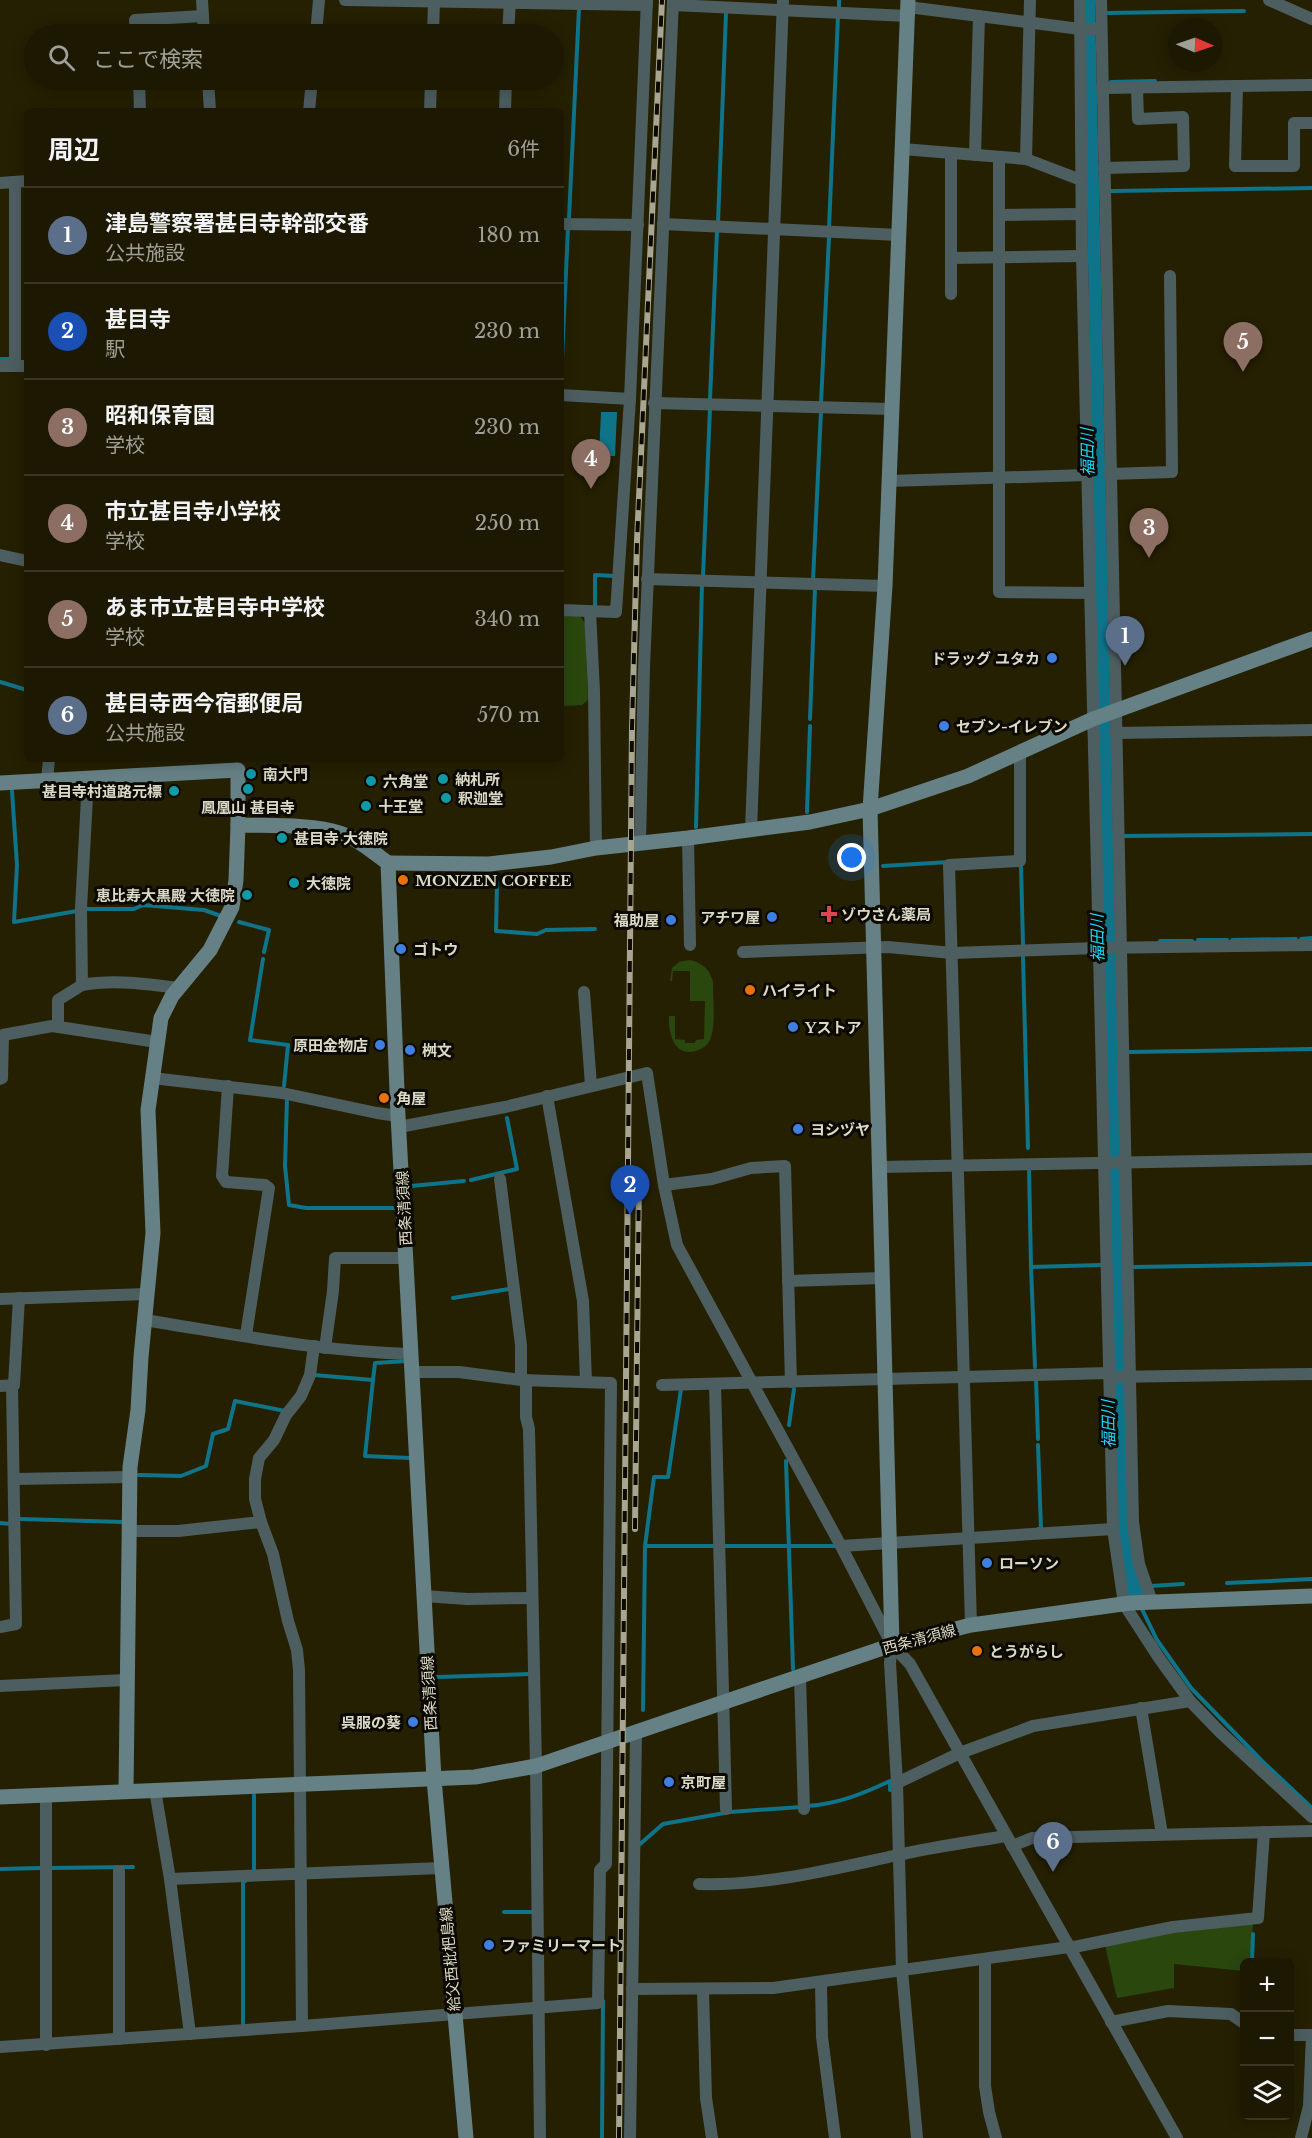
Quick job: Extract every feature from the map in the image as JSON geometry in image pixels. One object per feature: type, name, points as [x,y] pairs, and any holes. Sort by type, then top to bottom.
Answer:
[{"type":"main road","points":[[892,1645],[870,809],[885,586],[908,8]]},
{"type":"main road","points":[[238,825],[325,829],[343,833],[388,863],[489,864],[551,857],[596,848],[810,822],[870,809],[968,776],[1093,719],[1312,639]]},
{"type":"main road","points":[[0,783],[88,779],[237,765],[238,825],[236,880],[232,907],[210,950],[172,996],[161,1018],[148,1110],[153,1233],[130,1477],[126,1790]]},
{"type":"main road","name":"西条清須線","points":[[388,863],[399,1122],[434,1779],[475,1777],[536,1766],[892,1645],[970,1626],[1127,1603],[1312,1596]]},
{"type":"main road","points":[[0,1797],[434,1779]]},
{"type":"main road","name":"給父西枇杷島線","points":[[434,1779],[466,2138]]},
{"type":"street","points":[[202,0],[203,24]]},
{"type":"street","points":[[317,24],[320,0]]},
{"type":"street","points":[[345,0],[647,2],[630,399],[616,612],[564,610]]},
{"type":"street","points":[[1026,159],[1030,0]]},
{"type":"street","points":[[1080,0],[1082,256],[1113,1529],[1127,1603],[1159,1658],[1190,1701],[1312,1817]]},
{"type":"street","points":[[1101,0],[1099,29],[1104,168],[1113,712],[1129,1377],[1135,1544],[1149,1603]]},
{"type":"street","points":[[1269,0],[1312,19]]},
{"type":"street","points":[[433,24],[434,2]]},
{"type":"street","points":[[509,24],[510,2]]},
{"type":"street","points":[[640,843],[647,579],[673,2],[908,8],[1081,29],[1099,29]]},
{"type":"street","points":[[751,830],[783,5]]},
{"type":"street","points":[[135,24],[135,20],[203,16]]},
{"type":"street","points":[[975,155],[979,16]]},
{"type":"street","points":[[1102,88],[1312,85]]},
{"type":"street","points":[[1237,86],[1235,166],[1294,166],[1294,123],[1312,123]]},
{"type":"street","points":[[1104,168],[1184,166],[1183,117],[1138,119],[1137,88]]},
{"type":"street","points":[[139,90],[140,108]]},
{"type":"street","points":[[209,90],[210,108]]},
{"type":"street","points":[[309,108],[311,90]]},
{"type":"street","points":[[430,108],[431,90]]},
{"type":"street","points":[[505,108],[506,90]]},
{"type":"street","points":[[902,149],[1026,159],[1081,180]]},
{"type":"street","points":[[951,153],[951,294]]},
{"type":"street","points":[[999,157],[999,592],[1090,593]]},
{"type":"street","points":[[0,183],[21,182],[21,366],[0,366]]},
{"type":"street","points":[[999,215],[1082,214]]},
{"type":"street","points":[[564,224],[638,225]]},
{"type":"street","points":[[663,224],[899,235]]},
{"type":"street","points":[[951,258],[1082,256]]},
{"type":"street","points":[[1110,474],[1172,472],[1170,276]]},
{"type":"street","points":[[564,395],[630,399]]},
{"type":"street","points":[[654,403],[892,409]]},
{"type":"street","points":[[889,481],[1087,475]]},
{"type":"street","points":[[0,555],[24,560]]},
{"type":"street","points":[[647,579],[885,586]]},
{"type":"street","points":[[590,612],[594,691],[596,848]]},
{"type":"street","points":[[1115,734],[1312,730]]},
{"type":"street","points":[[970,1626],[949,865],[1020,861],[1020,752]]},
{"type":"street","points":[[47,780],[49,762]]},
{"type":"street","points":[[82,985],[81,908],[88,779]]},
{"type":"street","points":[[688,838],[690,945]]},
{"type":"street","points":[[743,952],[873,947],[952,953],[1312,945]]},
{"type":"street","points":[[58,1027],[58,1000],[82,985],[92,983],[151,984],[179,988]]},
{"type":"street","points":[[584,992],[591,1085]]},
{"type":"street","points":[[0,1079],[2,1078],[1,1030],[58,1027],[157,1042]]},
{"type":"street","points":[[152,1078],[282,1092],[377,1113],[399,1122],[547,1096],[647,1072],[664,1185],[677,1245],[841,1546],[892,1645],[910,1664],[1177,2138]]},
{"type":"street","points":[[228,1086],[222,1176],[226,1182],[265,1185],[269,1188],[246,1335]]},
{"type":"street","points":[[547,1096],[583,1301],[585,1382]]},
{"type":"street","points":[[879,1167],[1312,1159]]},
{"type":"street","points":[[664,1185],[712,1179],[751,1168],[785,1166],[791,1382]]},
{"type":"street","points":[[500,1179],[524,1380],[536,1766],[540,2138]]},
{"type":"street","points":[[302,2026],[300,1703],[297,1650],[273,1554],[255,1499],[259,1458],[274,1440],[286,1415],[301,1396],[310,1375],[320,1347],[333,1291],[335,1258],[407,1258]]},
{"type":"street","points":[[788,1281],[882,1278]]},
{"type":"street","points":[[0,1299],[147,1294]]},
{"type":"street","points":[[0,1627],[16,1624],[14,1478],[6,1385],[14,1385],[19,1298]]},
{"type":"street","points":[[144,1320],[320,1347],[371,1353],[412,1354]]},
{"type":"street","points":[[0,2047],[598,2003],[600,1870],[606,1864],[611,1383],[524,1380],[459,1371],[413,1372]]},
{"type":"street","points":[[662,1385],[964,1377],[1312,1374]]},
{"type":"street","points":[[715,1384],[726,1809]]},
{"type":"street","points":[[0,1477],[130,1477]]},
{"type":"street","points":[[129,1530],[177,1531],[261,1522]]},
{"type":"street","points":[[841,1546],[1113,1529]]},
{"type":"street","points":[[424,1596],[467,1599],[532,1598]]},
{"type":"street","points":[[892,1645],[890,1663],[897,1783],[902,1970],[917,2138]]},
{"type":"street","points":[[800,1677],[804,1809]]},
{"type":"street","points":[[0,1686],[126,1680]]},
{"type":"street","points":[[897,1783],[960,1753],[1033,1726],[1190,1701]]},
{"type":"street","points":[[1141,1708],[1162,1834]]},
{"type":"street","points":[[630,2138],[636,1733]]},
{"type":"street","points":[[155,1790],[170,1879],[190,2034]]},
{"type":"street","points":[[46,1795],[46,2045]]},
{"type":"street","points":[[699,1884],[726,1885],[792,1877],[899,1855],[1032,1838],[1312,1831]]},
{"type":"street","points":[[632,1989],[773,1988],[821,1983],[1069,1948],[1173,1927],[1258,1918],[1264,1832]]},
{"type":"street","points":[[170,1879],[441,1868]]},
{"type":"street","points":[[118,1871],[119,2039]]},
{"type":"street","points":[[985,1959],[985,2086],[996,2138]]},
{"type":"street","points":[[821,1983],[822,2037],[835,2138]]},
{"type":"street","points":[[703,1990],[706,2098],[712,2138]]},
{"type":"street","points":[[1110,2022],[1168,2011],[1231,2014],[1240,2020]]},
{"type":"street","points":[[1294,2035],[1312,2035],[1309,2106],[1301,2138]]},
{"type":"green space","points":[[564,615],[580,616],[585,623],[588,700],[582,705],[564,706]]},
{"type":"green space","points":[[689,960],[705,967],[710,974],[713,982],[714,1012],[709,1042],[700,1049],[688,1052],[677,1047],[674,1042],[671,1036],[669,1016],[675,1016],[675,1039],[685,1040],[685,1043],[695,1043],[696,1040],[704,1039],[705,1001],[690,1001],[690,971],[673,971],[672,981],[670,981],[672,968],[679,962]]},
{"type":"green space","points":[[1253,1924],[1251,1958],[1240,1958],[1240,1971],[1174,1964],[1174,1988],[1117,1998],[1105,1945],[1174,1930]]},
{"type":"water","points":[[1083,0],[1095,0],[1128,1521],[1134,1564],[1146,1599],[1129,1599],[1118,1546],[1097,729]]},
{"type":"water","points":[[601,412],[617,412],[615,456],[599,456]]},
{"type":"waterway","points":[[839,0],[839,7]]},
{"type":"waterway","points":[[569,218],[579,8]]},
{"type":"waterway","points":[[1104,13],[1244,11]]},
{"type":"waterway","points":[[718,222],[726,13]]},
{"type":"waterway","points":[[829,228],[838,16]]},
{"type":"waterway","points":[[1111,82],[1155,81]]},
{"type":"waterway","points":[[1111,191],[1312,188]]},
{"type":"waterway","points":[[564,315],[568,228]]},
{"type":"waterway","points":[[710,399],[717,231]]},
{"type":"waterway","points":[[821,403],[829,237]]},
{"type":"waterway","points":[[0,359],[10,359]]},
{"type":"waterway","points":[[703,577],[710,408]]},
{"type":"waterway","points":[[813,581],[821,411]]},
{"type":"waterway","points":[[595,607],[595,575],[615,576]]},
{"type":"waterway","points":[[696,827],[702,583]]},
{"type":"waterway","points":[[810,719],[815,588]]},
{"type":"waterway","points":[[0,682],[24,689]]},
{"type":"waterway","points":[[807,812],[810,726]]},
{"type":"waterway","points":[[12,791],[17,865],[14,922],[77,911]]},
{"type":"waterway","points":[[1124,836],[1312,834]]},
{"type":"waterway","points":[[883,866],[949,862]]},
{"type":"waterway","points":[[1021,865],[1023,945]]},
{"type":"waterway","points":[[493,875],[497,883],[496,931],[537,934],[546,930],[595,929]]},
{"type":"waterway","points":[[86,909],[134,909],[143,905],[204,910],[221,916]]},
{"type":"waterway","points":[[239,922],[269,930],[264,952]]},
{"type":"waterway","points":[[1301,939],[1312,938]]},
{"type":"waterway","points":[[1232,940],[1296,939]]},
{"type":"waterway","points":[[1198,940],[1227,940]]},
{"type":"waterway","points":[[1160,941],[1192,941]]},
{"type":"waterway","points":[[1023,957],[1028,1148]]},
{"type":"waterway","points":[[263,959],[250,1040],[288,1045],[284,1086]]},
{"type":"waterway","points":[[1129,1052],[1312,1049]]},
{"type":"waterway","points":[[287,1098],[285,1166],[289,1205],[306,1208],[398,1208]]},
{"type":"waterway","points":[[471,1180],[517,1169],[507,1118]]},
{"type":"waterway","points":[[1029,1168],[1031,1267],[1102,1265]]},
{"type":"waterway","points":[[411,1186],[464,1181]]},
{"type":"waterway","points":[[1133,1267],[1312,1264]]},
{"type":"waterway","points":[[1031,1267],[1035,1367]]},
{"type":"waterway","points":[[453,1298],[509,1289]]},
{"type":"waterway","points":[[314,1375],[373,1380],[375,1363],[406,1361]]},
{"type":"waterway","points":[[1036,1379],[1038,1439]]},
{"type":"waterway","points":[[373,1380],[365,1456],[410,1458]]},
{"type":"waterway","points":[[645,1546],[654,1477],[668,1477],[681,1389]]},
{"type":"waterway","points":[[789,1425],[794,1389]]},
{"type":"waterway","points":[[139,1475],[181,1476],[206,1466],[213,1434],[228,1429],[235,1401],[285,1411]]},
{"type":"waterway","points":[[1038,1445],[1041,1529],[1038,1529]]},
{"type":"waterway","points":[[786,1461],[793,1669]]},
{"type":"waterway","points":[[20,1519],[123,1522]]},
{"type":"waterway","points":[[0,1523],[11,1524]]},
{"type":"waterway","points":[[643,1710],[645,1546],[713,1546]]},
{"type":"waterway","points":[[723,1546],[835,1546]]},
{"type":"waterway","points":[[1227,1583],[1312,1579]]},
{"type":"waterway","points":[[1151,1586],[1183,1584]]},
{"type":"waterway","name":"福田川","points":[[1141,1607],[1157,1640],[1191,1688],[1262,1761],[1312,1808]]},
{"type":"waterway","points":[[437,1677],[530,1674]]},
{"type":"waterway","points":[[807,1806],[850,1798],[890,1781],[890,1790]]},
{"type":"waterway","points":[[254,1795],[254,1871]]},
{"type":"waterway","points":[[639,1845],[663,1824],[730,1812],[801,1807]]},
{"type":"waterway","points":[[50,1868],[133,1867]]},
{"type":"waterway","points":[[0,1869],[41,1868]]},
{"type":"waterway","points":[[243,2025],[243,1880],[245,1881]]},
{"type":"waterway","points":[[504,1912],[534,1912]]},
{"type":"waterway","points":[[1252,1958],[1253,1934]]},
{"type":"waterway","points":[[602,2138],[603,2001]]},
{"type":"railway","points":[[619,2138],[632,728],[637,541],[662,0]]},
{"type":"railway","points":[[635,1529],[639,1175]]},
{"type":"place","name":"あま市立甚目寺中学校","points":[[1243,372]]},
{"type":"place","name":"市立甚目寺小学校","points":[[591,489]]},
{"type":"place","name":"昭和保育園","points":[[1149,558]]},
{"type":"place","name":"ドラッグ ユタカ","points":[[1052,658]]},
{"type":"place","name":"津島警察署甚目寺幹部交番","points":[[1125,666]]},
{"type":"place","name":"セブン-イレブン","points":[[944,726]]},
{"type":"place","name":"南大門","points":[[251,774]]},
{"type":"place","name":"納札所","points":[[443,779]]},
{"type":"place","name":"六角堂","points":[[371,781]]},
{"type":"place","name":"鳳凰山 甚目寺","points":[[248,789]]},
{"type":"place","name":"甚目寺村道路元標","points":[[174,791]]},
{"type":"place","name":"釈迦堂","points":[[446,798]]},
{"type":"place","name":"十王堂","points":[[366,806]]},
{"type":"place","name":"甚目寺 大徳院","points":[[282,838]]},
{"type":"place","name":"MONZEN COFFEE","points":[[403,880]]},
{"type":"place","name":"大徳院","points":[[294,883]]},
{"type":"place","name":"恵比寿大黒殿 大徳院","points":[[247,895]]},
{"type":"place","name":"ゾウさん薬局","points":[[829,914]]},
{"type":"place","name":"アチワ屋","points":[[772,917]]},
{"type":"place","name":"福助屋","points":[[671,920]]},
{"type":"place","name":"ゴトウ","points":[[401,949]]},
{"type":"place","name":"ハイライト","points":[[750,990]]},
{"type":"place","name":"Yストア","points":[[793,1027]]},
{"type":"place","name":"原田金物店","points":[[380,1045]]},
{"type":"place","name":"桝文","points":[[410,1050]]},
{"type":"place","name":"角屋","points":[[384,1098]]},
{"type":"place","name":"ヨシヅヤ","points":[[798,1129]]},
{"type":"place","name":"甚目寺","points":[[630,1215]]},
{"type":"place","name":"ローソン","points":[[987,1563]]},
{"type":"place","name":"とうがらし","points":[[977,1651]]},
{"type":"place","name":"呉服の葵","points":[[413,1722]]},
{"type":"place","name":"京町屋","points":[[669,1782]]},
{"type":"place","name":"甚目寺西今宿郵便局","points":[[1053,1872]]},
{"type":"place","name":"ファミリーマート","points":[[489,1945]]}]
